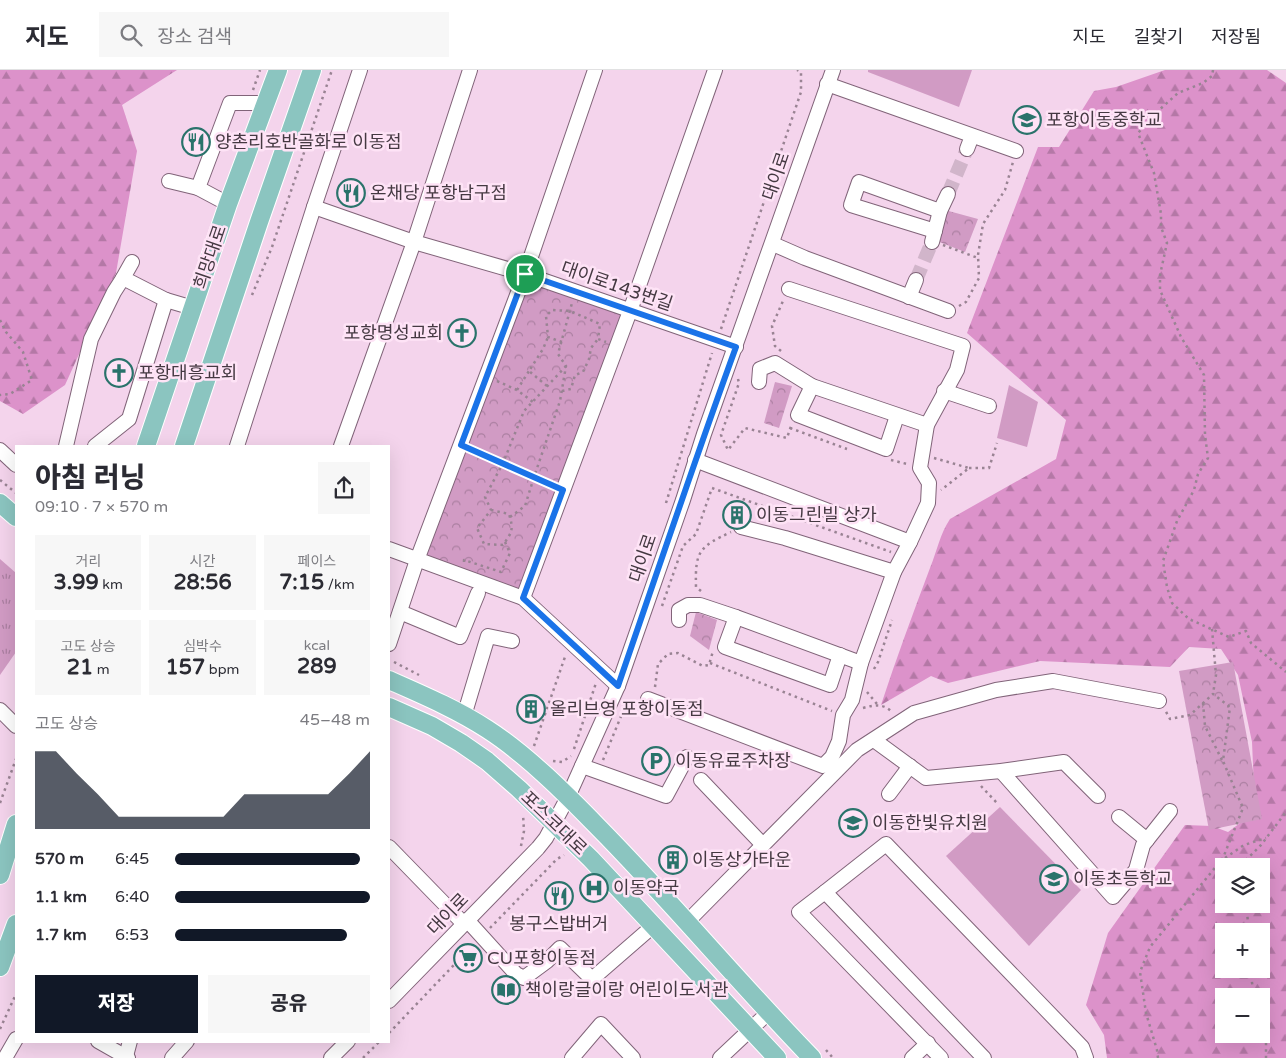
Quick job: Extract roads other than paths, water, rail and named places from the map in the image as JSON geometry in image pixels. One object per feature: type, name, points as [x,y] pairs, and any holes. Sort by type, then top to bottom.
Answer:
[{"type":"main road","name":"희망대로","points":[[146,445],[228,204],[278,70]]},
{"type":"main road","name":"희망대로","points":[[184,445],[312,70]]},
{"type":"main road","name":"포스코대로","points":[[390,680],[422,694],[488,729],[568,797],[662,894],[812,1058]]},
{"type":"main road","name":"포스코대로","points":[[390,707],[432,726],[461,742],[493,766],[590,858],[778,1058]]},
{"type":"main road","points":[[0,875],[15,827]]},
{"type":"main road","points":[[0,967],[15,927]]},
{"type":"main road","points":[[728,1005],[740,1001],[746,987]]},
{"type":"street","points":[[236,445],[360,70]]},
{"type":"street","points":[[341,445],[414,242],[470,70]]},
{"type":"street","points":[[390,641],[417,560],[525,274],[595,70]]},
{"type":"street","points":[[523,598],[617,346],[716,70]]},
{"type":"street","name":"대이로","points":[[390,1000],[538,848],[546,838],[568,797],[576,762],[618,686],[695,460],[833,70]]},
{"type":"street","points":[[827,84],[970,143],[1016,152]]},
{"type":"street","points":[[198,188],[230,102],[266,103]]},
{"type":"street","points":[[169,181],[198,188],[228,204]]},
{"type":"street","points":[[940,211],[859,182],[851,205],[933,236],[940,211],[948,194]]},
{"type":"street","name":"대이로143번길","points":[[314,207],[414,242],[525,274],[736,347]]},
{"type":"street","points":[[772,244],[948,311]]},
{"type":"street","points":[[66,445],[91,339],[114,292],[132,262]]},
{"type":"street","points":[[123,278],[166,300],[193,308]]},
{"type":"street","points":[[909,297],[916,280]]},
{"type":"street","points":[[648,699],[823,766],[832,756],[839,741],[843,715],[852,700],[862,663],[894,572],[928,503],[929,483],[920,468],[927,425],[957,370],[963,346],[789,288]]},
{"type":"street","points":[[96,445],[129,419],[166,300]]},
{"type":"street","points":[[759,382],[760,369],[775,363],[812,386],[927,425]]},
{"type":"street","points":[[812,386],[798,415],[886,449],[897,416]]},
{"type":"street","points":[[944,391],[989,406]]},
{"type":"street","points":[[0,450],[15,464]]},
{"type":"street","points":[[695,460],[910,542]]},
{"type":"street","points":[[741,527],[785,538],[894,572]]},
{"type":"street","points":[[390,550],[523,598],[618,686]]},
{"type":"street","points":[[400,612],[460,637],[478,593]]},
{"type":"street","points":[[679,620],[679,610],[688,605],[700,605],[862,663]]},
{"type":"street","points":[[736,617],[725,647],[830,685],[840,655]]},
{"type":"street","points":[[464,716],[488,636],[512,641]]},
{"type":"street","points":[[687,922],[857,750],[914,713],[996,690],[1053,681],[1159,701]]},
{"type":"street","points":[[0,710],[15,725]]},
{"type":"street","points":[[874,740],[926,778],[1001,771],[1064,762],[1098,796]]},
{"type":"street","points":[[576,762],[598,772],[666,796],[687,757]]},
{"type":"street","points":[[889,794],[910,766]]},
{"type":"street","points":[[1001,771],[1113,897],[1136,870],[1143,844],[1170,811]]},
{"type":"street","points":[[701,780],[763,845]]},
{"type":"street","points":[[1119,817],[1147,840]]},
{"type":"street","points":[[941,1058],[799,912],[886,844],[1082,1047],[1086,1058]]},
{"type":"street","points":[[390,848],[516,974],[524,978],[547,961],[560,948],[592,979],[653,926]]},
{"type":"street","points":[[825,892],[984,1058]]},
{"type":"street","points":[[720,1058],[769,1012]]},
{"type":"street","points":[[572,1058],[601,1024],[633,1058]]},
{"type":"street","points":[[5,1058],[15,1040]]},
{"type":"street","points":[[102,1043],[127,1057],[130,1043]]},
{"type":"street","points":[[172,1058],[186,1043]]},
{"type":"street","points":[[331,1058],[346,1043]]},
{"type":"street","points":[[912,1058],[928,1043]]},
{"type":"tunnel","points":[[948,194],[967,149]]},
{"type":"tunnel","points":[[916,280],[932,242]]},
{"type":"place","name":"포항이동중학교","points":[[1027,120]]},
{"type":"place","name":"양촌리호반골화로 이동점","points":[[196,142]]},
{"type":"place","name":"온채당 포항남구점","points":[[351,193]]},
{"type":"place","name":"포항명성교회","points":[[462,333]]},
{"type":"place","name":"포항대흥교회","points":[[119,373]]},
{"type":"place","name":"이동그린빌 상가","points":[[737,515]]},
{"type":"place","name":"올리브영 포항이동점","points":[[531,709]]},
{"type":"place","name":"이동유료주차장","points":[[656,761]]},
{"type":"place","name":"이동한빛유치원","points":[[853,823]]},
{"type":"place","name":"이동상가타운","points":[[673,860]]},
{"type":"place","name":"이동초등학교","points":[[1054,879]]},
{"type":"place","name":"이동약국","points":[[594,888]]},
{"type":"place","name":"봉구스밥버거","points":[[559,896]]},
{"type":"place","name":"CU포항이동점","points":[[468,958]]},
{"type":"place","name":"책이랑글이랑 어린이도서관","points":[[506,990]]}]
